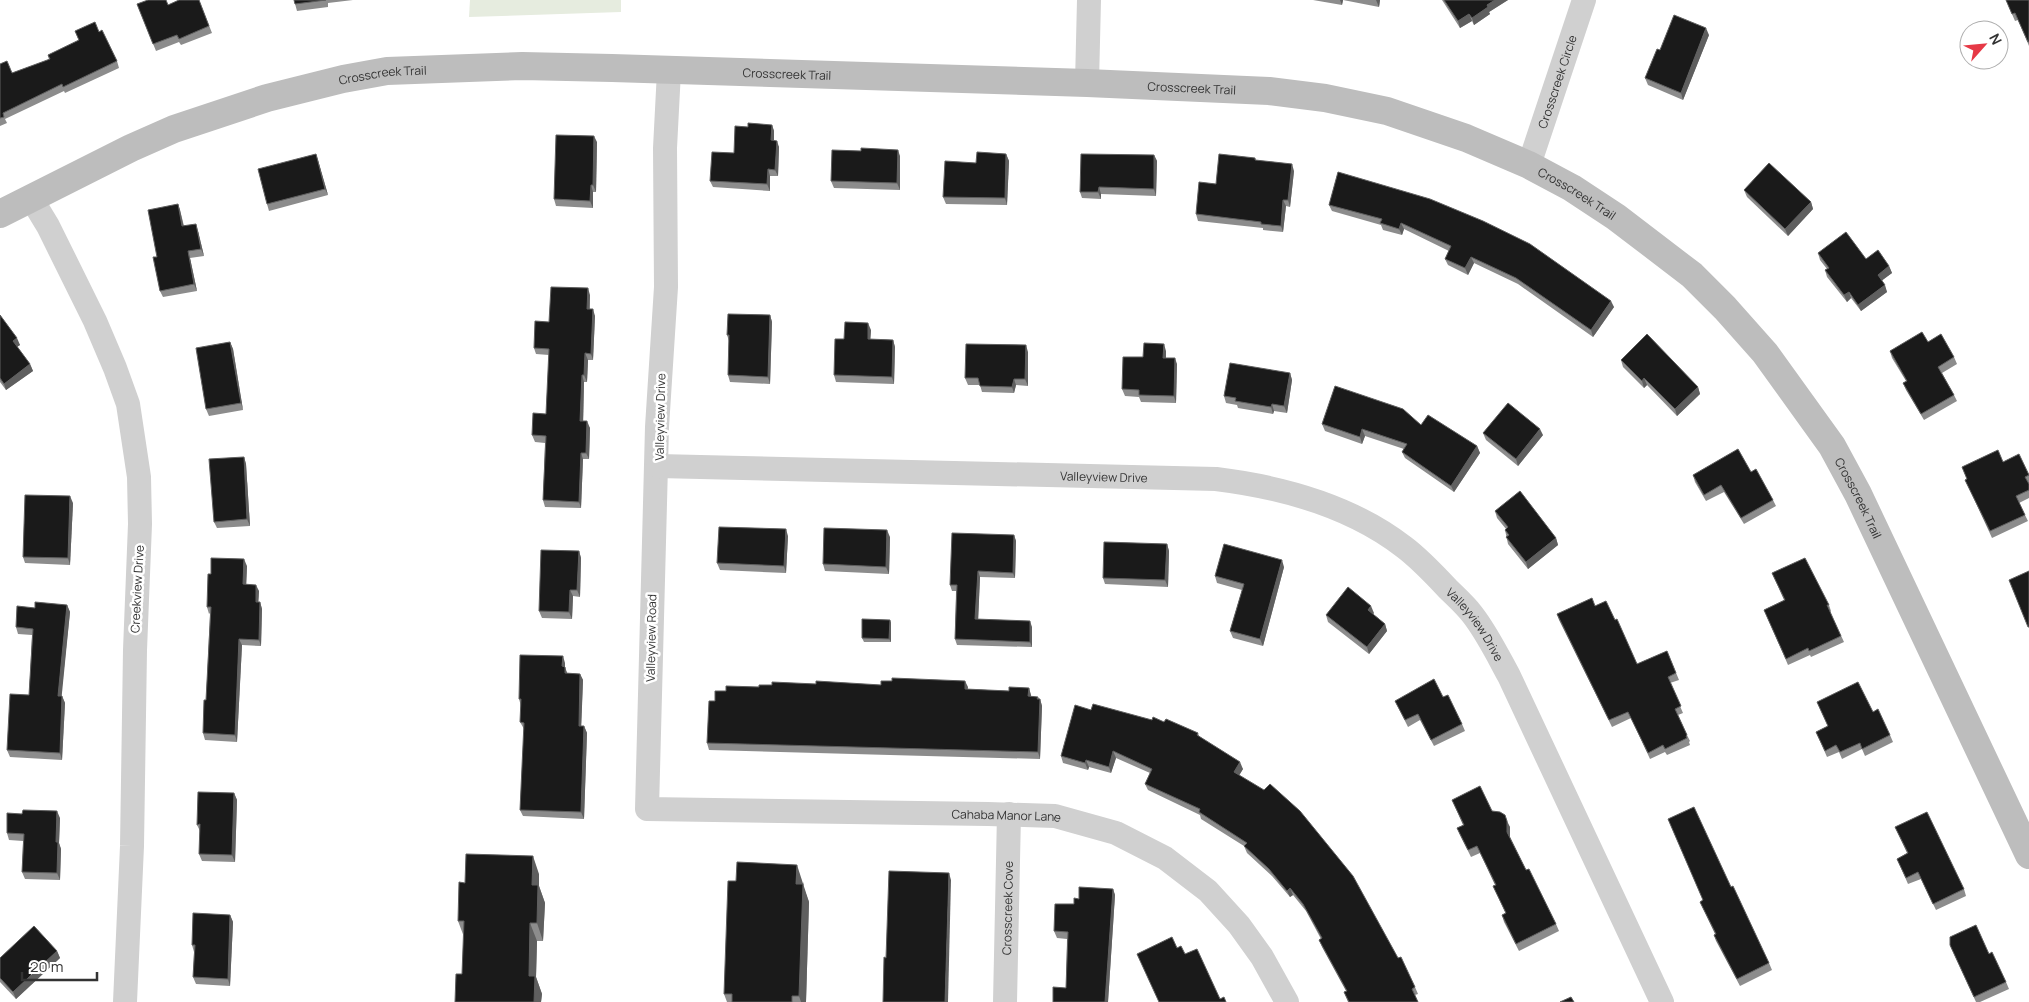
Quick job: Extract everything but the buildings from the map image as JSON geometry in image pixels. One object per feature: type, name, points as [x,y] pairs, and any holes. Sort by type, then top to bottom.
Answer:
[{"type":"street","points":[[1087,83],[1090,0]]},
{"type":"street","name":"Crosscreek Circle","points":[[1529,165],[1584,0]]},
{"type":"street","name":"Crosscreek Trail","points":[[0,214],[131,148],[174,129],[267,98],[343,79],[387,71],[522,66],[1087,83],[1269,91],[1325,98],[1416,120],[1466,138],[1529,165],[1572,188],[1616,217],[1692,275],[1725,308],[1770,361],[1832,446],[1858,494],[2029,855]]},
{"type":"street","name":"Valleyview Drive","points":[[669,71],[665,148],[666,287],[657,427],[658,466],[1216,479],[1250,483],[1285,492],[1331,508],[1368,524],[1404,546],[1430,570],[1472,614],[1494,649],[1509,676],[1662,1002]]},
{"type":"street","name":"Creekview Drive","points":[[31,198],[48,226],[82,295],[128,404],[139,478],[140,524],[134,650],[132,846],[125,1002]]},
{"type":"street","name":"Valleyview Road","points":[[647,809],[654,535],[658,466]]},
{"type":"street","name":"Cahaba Manor Lane","points":[[647,809],[1055,816],[1116,833],[1165,858],[1208,890],[1239,925],[1262,957],[1287,1002]]},
{"type":"street","name":"Crosscreek Cove","points":[[1005,1002],[1009,814]]},
{"type":"shaded area","points":[[470,0],[621,0],[621,12],[469,17]]}]
